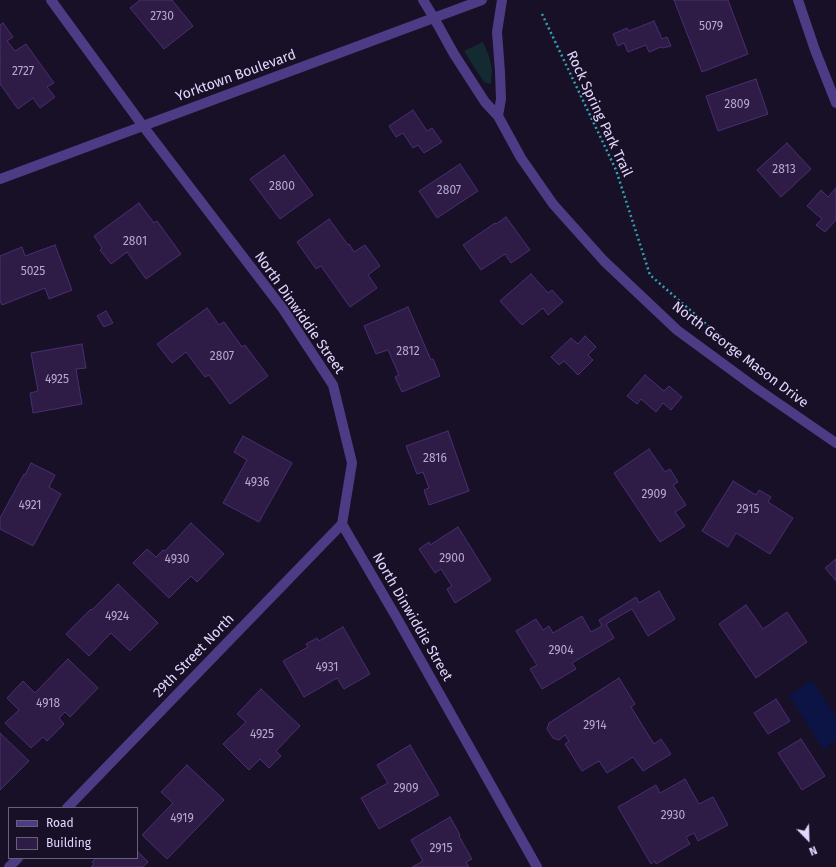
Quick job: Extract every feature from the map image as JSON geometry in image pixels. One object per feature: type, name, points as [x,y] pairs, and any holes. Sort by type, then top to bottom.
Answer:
[{"type":"street","name":"North Dinwiddie Street","points":[[52,0],[143,126],[283,309],[333,385],[352,463],[342,524],[537,867]]},
{"type":"street","name":"North George Mason Drive","points":[[423,0],[454,54],[485,102],[498,116],[522,158],[553,204],[604,261],[677,330],[756,388],[836,443]]},
{"type":"street","name":"Yorktown Boulevard","points":[[0,179],[482,0]]},
{"type":"street","points":[[498,116],[501,99],[497,32],[502,0]]},
{"type":"street","points":[[798,0],[815,50],[836,103]]},
{"type":"street","name":"29th Street North","points":[[68,807],[342,524]]},
{"type":"street","points":[[9,867],[17,859]]},
{"type":"path","name":"Rock Spring Park Trail","points":[[542,14],[616,170],[650,276],[726,341]]},
{"type":"green space","points":[[483,42],[489,56],[492,69],[491,84],[484,82],[464,51]]},
{"type":"shaded area","points":[[812,680],[836,718],[836,741],[823,749],[789,695]]},
{"type":"building","points":[[140,0],[172,0],[193,26],[164,49],[130,8]]},
{"type":"building","points":[[674,0],[728,0],[748,54],[702,72]]},
{"type":"building","points":[[654,21],[662,39],[667,37],[671,46],[661,47],[649,52],[646,45],[628,52],[624,43],[618,46],[613,34],[627,28],[629,31]]},
{"type":"building","points":[[3,23],[13,37],[7,41],[15,51],[26,44],[54,83],[47,87],[55,97],[40,108],[33,98],[18,109],[0,84],[0,25]]},
{"type":"building","points":[[756,79],[768,114],[718,131],[706,96]]},
{"type":"building","points":[[413,110],[427,131],[432,128],[442,142],[424,153],[418,145],[413,148],[403,133],[396,137],[389,126]]},
{"type":"building","points":[[787,143],[811,169],[781,197],[757,170]]},
{"type":"building","points":[[284,155],[313,195],[280,219],[250,179]]},
{"type":"building","points":[[460,164],[478,191],[437,218],[419,191]]},
{"type":"building","points":[[836,188],[836,220],[825,232],[816,225],[822,219],[807,206],[821,190],[828,197]]},
{"type":"building","points":[[139,203],[154,223],[157,221],[181,254],[146,279],[127,252],[111,264],[100,250],[102,248],[94,236]]},
{"type":"building","points":[[506,217],[530,250],[511,263],[505,254],[481,270],[463,245]]},
{"type":"building","points":[[329,219],[354,252],[365,245],[380,266],[368,275],[377,288],[350,307],[321,266],[316,269],[297,242]]},
{"type":"building","points":[[55,245],[72,290],[49,299],[45,288],[2,305],[0,301],[0,256],[22,247],[25,256]]},
{"type":"building","points":[[531,274],[548,293],[552,290],[563,302],[548,315],[543,308],[522,325],[500,301]]},
{"type":"building","points":[[408,307],[431,360],[433,359],[440,376],[402,392],[395,377],[399,375],[388,350],[376,354],[364,326]]},
{"type":"building","points":[[207,308],[219,325],[224,322],[242,347],[245,345],[268,376],[230,404],[209,375],[205,377],[186,352],[172,363],[157,344]]},
{"type":"building","points":[[106,311],[113,323],[104,327],[97,316]]},
{"type":"building","points":[[585,336],[596,347],[588,355],[593,360],[578,375],[564,361],[559,365],[551,357],[571,338],[578,344]]},
{"type":"building","points":[[82,344],[86,368],[76,369],[82,404],[33,413],[30,393],[38,391],[31,353]]},
{"type":"building","points":[[645,375],[664,391],[669,386],[682,397],[671,410],[663,403],[656,412],[641,399],[637,404],[627,396]]},
{"type":"building","points":[[448,431],[469,491],[429,505],[424,490],[429,488],[423,472],[417,474],[406,446]]},
{"type":"building","points":[[243,436],[292,463],[259,522],[223,503],[247,460],[234,452]]},
{"type":"building","points":[[649,449],[665,472],[670,469],[678,482],[673,485],[686,505],[675,512],[685,526],[660,542],[614,473]]},
{"type":"building","points":[[31,463],[55,475],[49,487],[61,494],[33,546],[0,529],[0,518]]},
{"type":"building","points":[[733,481],[756,495],[759,490],[771,497],[768,502],[793,518],[770,554],[736,533],[728,547],[702,531]]},
{"type":"building","points":[[191,523],[224,554],[197,582],[191,576],[169,598],[133,563],[147,549],[156,557],[163,550],[165,551]]},
{"type":"building","points":[[458,527],[491,580],[455,603],[447,589],[452,586],[441,569],[435,573],[419,549],[429,542],[430,545]]},
{"type":"building","points":[[836,559],[836,581],[825,568]]},
{"type":"building","points":[[118,584],[158,623],[130,651],[111,633],[89,656],[66,634]]},
{"type":"building","points":[[659,591],[675,619],[648,636],[632,609],[606,624],[614,638],[572,663],[576,669],[542,689],[530,669],[537,665],[516,631],[536,619],[543,630],[549,626],[553,633],[582,616],[591,632],[602,626],[599,620],[636,597],[639,603]]},
{"type":"building","points":[[746,605],[763,629],[787,612],[807,642],[756,678],[719,624]]},
{"type":"building","points":[[343,627],[370,674],[344,689],[337,678],[304,697],[283,661],[308,647],[306,644],[317,638],[319,641]]},
{"type":"building","points":[[68,659],[98,688],[70,717],[65,712],[59,718],[64,724],[47,741],[43,737],[31,748],[5,723],[19,710],[7,698],[23,681],[35,693]]},
{"type":"building","points":[[619,678],[635,704],[631,707],[654,744],[661,739],[671,754],[643,771],[633,757],[607,773],[599,761],[582,771],[565,744],[569,741],[565,735],[559,740],[553,738],[547,729],[549,723]]},
{"type":"building","points":[[261,689],[300,726],[276,751],[281,756],[269,768],[260,759],[249,770],[223,744],[246,722],[237,714]]},
{"type":"building","points":[[776,699],[790,721],[768,734],[754,713]]},
{"type":"building","points":[[0,733],[29,761],[0,790]]},
{"type":"building","points":[[801,739],[825,776],[802,790],[778,753]]},
{"type":"building","points":[[410,745],[439,795],[379,829],[361,798],[388,783],[377,765]]},
{"type":"building","points":[[187,765],[224,800],[167,859],[142,835],[173,803],[161,792]]},
{"type":"building","points":[[685,779],[699,804],[713,797],[728,825],[698,841],[694,833],[686,837],[690,844],[656,864],[655,861],[651,864],[618,807],[656,785],[660,793]]},
{"type":"building","points":[[450,817],[472,859],[466,862],[469,867],[412,867],[423,861],[411,840]]},
{"type":"building","points":[[138,852],[148,862],[143,867],[91,867],[94,864],[92,862],[95,859],[138,859]]}]
